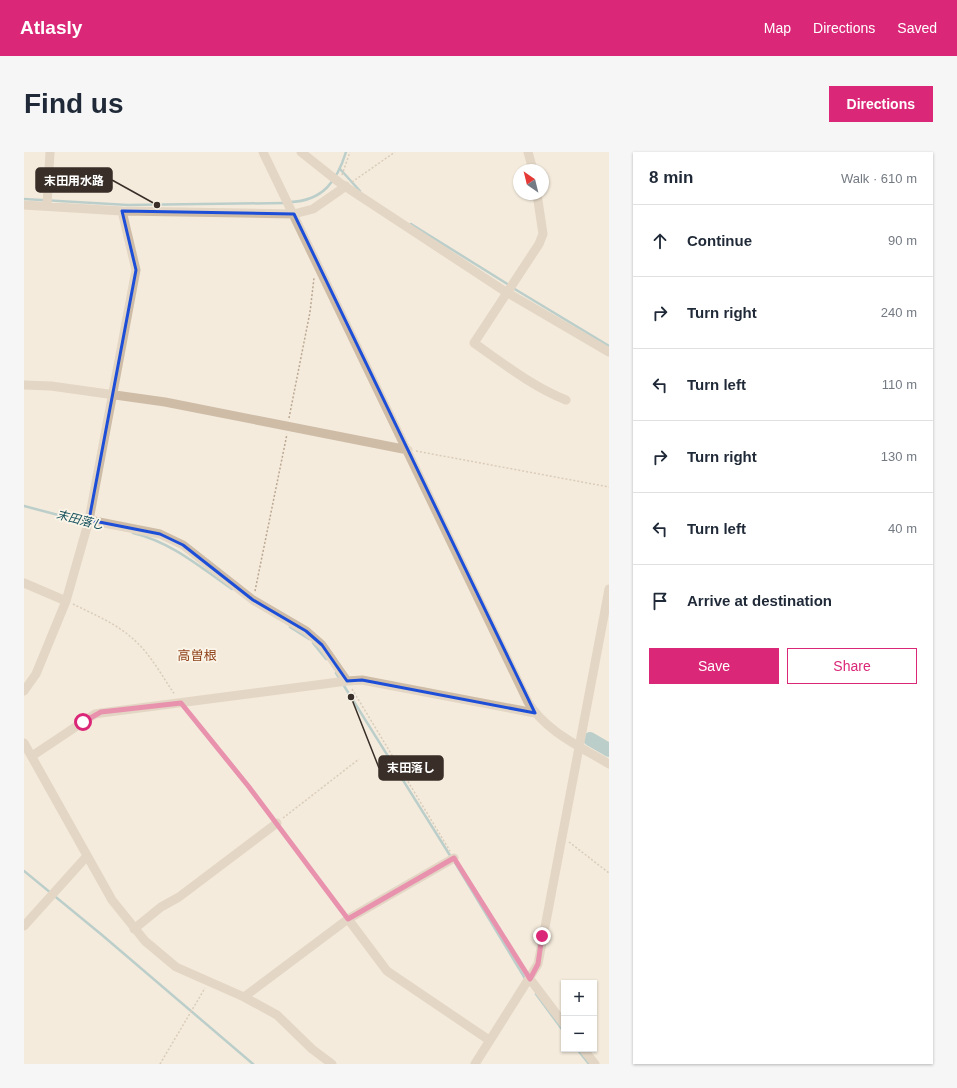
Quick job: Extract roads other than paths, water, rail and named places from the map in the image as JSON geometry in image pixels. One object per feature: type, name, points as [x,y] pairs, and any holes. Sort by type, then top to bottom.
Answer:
[{"type":"street","points":[[47,206],[50,152]]},
{"type":"street","points":[[263,152],[535,713],[549,727],[609,764]]},
{"type":"street","points":[[301,152],[343,184],[609,352]]},
{"type":"street","points":[[528,152],[531,164]]},
{"type":"street","points":[[24,205],[122,211],[294,214],[312,209],[343,184]]},
{"type":"street","points":[[538,200],[543,234],[539,244],[474,343],[536,385],[549,393],[566,400]]},
{"type":"street","points":[[24,691],[36,674],[66,601],[89,520],[111,394],[133,293],[136,270],[122,211]]},
{"type":"street","points":[[24,385],[51,386],[165,402],[408,450]]},
{"type":"street","points":[[89,520],[160,534],[183,545],[253,600],[306,631],[322,645],[347,681]]},
{"type":"street","points":[[24,582],[66,601]]},
{"type":"street","points":[[476,1064],[489,1040],[530,979],[538,964],[609,588]]},
{"type":"street","points":[[32,756],[95,714],[347,681],[362,680],[535,713]]},
{"type":"street","points":[[24,743],[112,900],[134,929],[154,950],[176,967],[244,997],[277,1015],[312,1049],[332,1064]]},
{"type":"street","points":[[134,929],[277,823]]},
{"type":"street","points":[[24,926],[86,856]]},
{"type":"street","points":[[244,997],[348,919],[454,858]]},
{"type":"street","points":[[348,919],[387,971],[489,1040]]},
{"type":"street","points":[[530,979],[561,1020]]},
{"type":"street","points":[[585,1052],[595,1064]]},
{"type":"waterway","points":[[290,202],[302,201],[311,198],[327,188],[338,172],[346,152]]},
{"type":"waterway","points":[[340,169],[360,191]]},
{"type":"waterway","points":[[24,199],[128,205],[285,203]]},
{"type":"waterway","points":[[411,224],[509,285]]},
{"type":"waterway","points":[[513,288],[609,346]]},
{"type":"waterway","name":"末田落し","points":[[24,506],[85,522]]},
{"type":"waterway","name":"末田落し","points":[[133,533],[160,542],[173,549],[232,589]]},
{"type":"waterway","name":"末田落し","points":[[290,627],[309,639]]},
{"type":"waterway","name":"末田落し","points":[[313,643],[326,659]]},
{"type":"waterway","name":"末田落し","points":[[336,673],[451,857]]},
{"type":"waterway","name":"末田落し","points":[[590,739],[609,750]]},
{"type":"waterway","name":"末田落し","points":[[454,861],[526,980]]},
{"type":"waterway","points":[[24,871],[102,935],[253,1064]]},
{"type":"waterway","name":"末田落し","points":[[536,994],[561,1028]]},
{"type":"waterway","name":"末田落し","points":[[579,1052],[589,1064]]},
{"type":"place","name":"末田用水路","points":[[157,205]]},
{"type":"place","name":"末田落し","points":[[351,697]]},
{"type":"district","name":"高曽根","points":[[197,655]]}]
